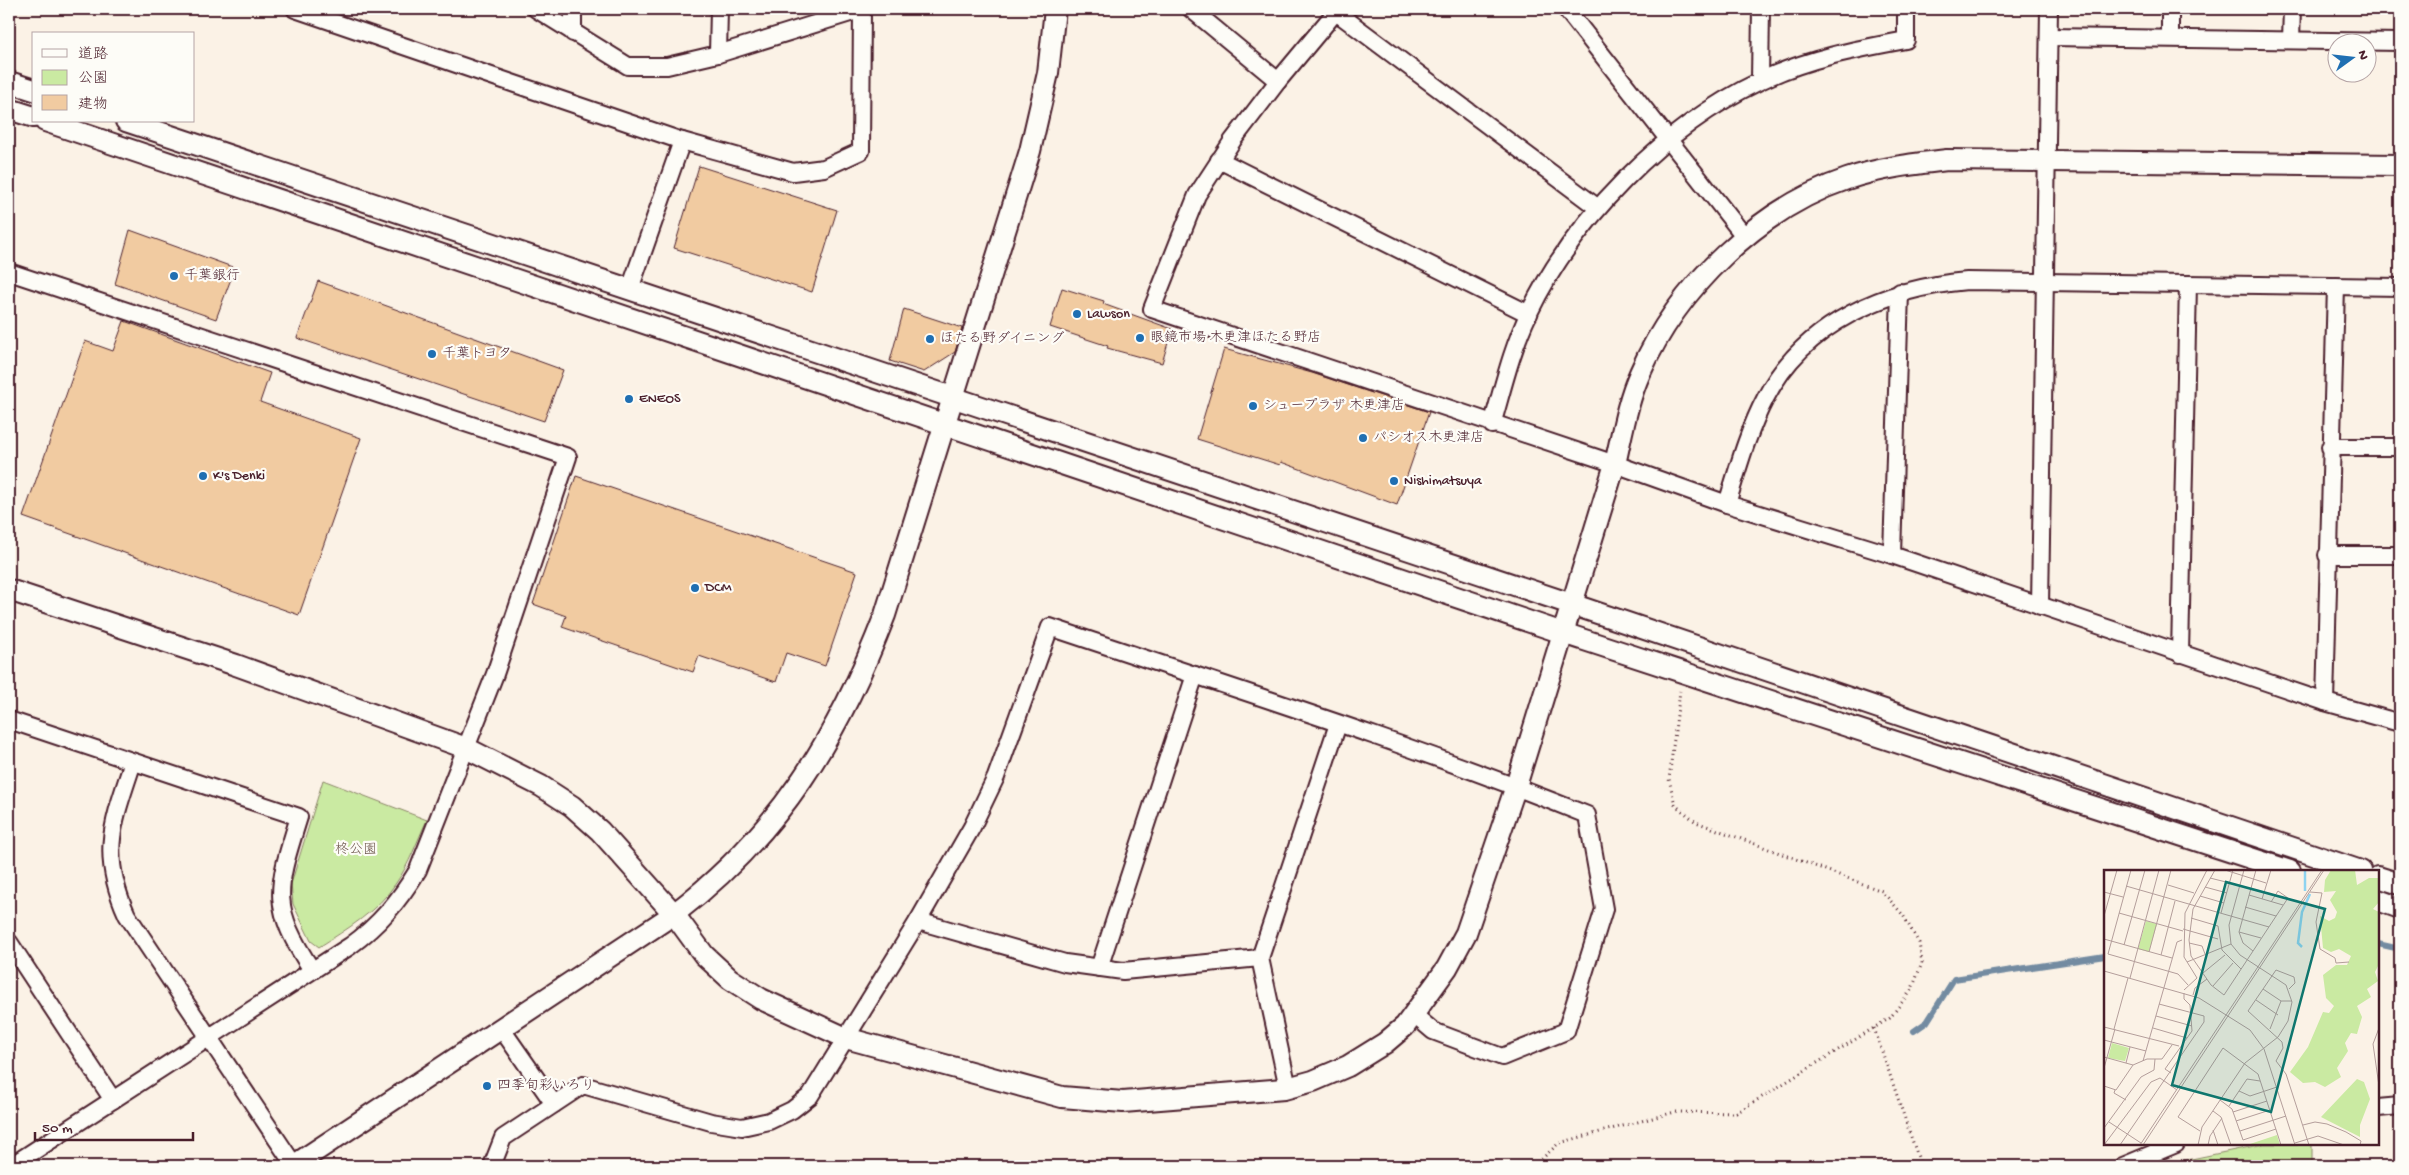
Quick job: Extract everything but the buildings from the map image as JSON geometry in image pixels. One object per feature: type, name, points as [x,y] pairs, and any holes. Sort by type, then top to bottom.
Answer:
[{"type":"street","points":[[295,9],[682,141],[794,172],[824,168],[861,150],[862,9],[718,54],[667,66],[628,66],[536,9]]},
{"type":"street","points":[[573,9],[573,33]]},
{"type":"street","points":[[718,54],[719,9]]},
{"type":"street","points":[[133,762],[110,839],[111,865],[118,896],[127,915],[210,1037],[293,1166],[674,914],[708,888],[760,836],[816,762],[864,669],[885,615],[1030,151],[1048,73],[1055,9]]},
{"type":"street","points":[[1191,9],[1278,81]]},
{"type":"street","points":[[1566,9],[1745,237]]},
{"type":"street","points":[[1760,80],[1761,9]]},
{"type":"street","points":[[1492,425],[1509,366],[1529,314],[1567,247],[1598,208],[1638,168],[1669,141],[1704,115],[1760,80],[1838,54],[1906,40],[1906,9]]},
{"type":"street","points":[[2040,606],[2050,9]]},
{"type":"street","points":[[2170,9],[2170,38]]},
{"type":"street","points":[[2291,40],[2292,9]]},
{"type":"street","points":[[1598,208],[1337,10],[1278,81],[1218,160],[1197,195],[1152,309],[1492,425],[1615,464],[1727,504],[1892,555],[2325,702],[2400,723]]},
{"type":"street","points":[[2049,36],[2400,42]]},
{"type":"street","points":[[9,82],[32,89]]},
{"type":"street","points":[[9,109],[32,116]]},
{"type":"street","points":[[48,122],[943,426],[1563,633],[2287,870]]},
{"type":"street","points":[[129,122],[1571,604],[2358,870]]},
{"type":"street","points":[[630,289],[682,141]]},
{"type":"street","points":[[1218,160],[1529,314]]},
{"type":"street","points":[[9,590],[236,665],[466,748],[542,786],[572,806],[600,831],[674,914],[704,954],[730,979],[761,999],[846,1038],[1062,1097],[1122,1102],[1288,1088],[1313,1081],[1348,1066],[1385,1043],[1405,1026],[1447,968],[1466,933],[1516,786],[1615,464],[1624,420],[1640,374],[1654,344],[1674,311],[1703,274],[1745,237],[1794,204],[1846,179],[1896,166],[1947,160],[2400,165]]},
{"type":"street","points":[[9,272],[568,457],[495,674],[418,870],[402,894],[370,932],[113,1100],[12,1161]]},
{"type":"street","points":[[1727,504],[1753,424],[1766,396],[1787,366],[1811,340],[1838,320],[1868,304],[1900,292],[1936,284],[1967,282],[2400,287]]},
{"type":"street","points":[[2180,654],[2188,284]]},
{"type":"street","points":[[2325,702],[2330,447],[2336,286]]},
{"type":"street","points":[[1892,555],[1900,292]]},
{"type":"street","points":[[2330,447],[2400,447]]},
{"type":"street","points":[[2328,555],[2400,555]]},
{"type":"street","points":[[492,1166],[503,1138],[583,1085],[711,1122],[742,1127],[769,1121],[792,1110],[810,1096],[918,921],[972,827],[996,777],[1050,627],[1516,786],[1587,815],[1604,910],[1566,1031],[1502,1057],[1433,1031],[1413,1014]]},
{"type":"street","points":[[1099,968],[1195,676]]},
{"type":"street","points":[[9,720],[299,817],[283,867],[280,892],[282,913],[288,931],[312,970]]},
{"type":"street","points":[[1288,1088],[1260,958],[1338,724]]},
{"type":"street","points":[[2379,877],[2400,884]]},
{"type":"street","points":[[2379,900],[2400,908]]},
{"type":"street","points":[[918,921],[1065,963],[1123,971],[1260,958]]},
{"type":"street","points":[[9,942],[113,1100]]},
{"type":"street","points":[[501,1028],[554,1104]]},
{"type":"street","points":[[2379,1108],[2400,1106]]},
{"type":"street","points":[[2123,1166],[2174,1145]]},
{"type":"path","points":[[1534,1166],[1559,1143],[1674,1112],[1736,1113],[1890,1018],[1912,989],[1922,963],[1919,943],[1903,914],[1882,891],[1696,822],[1675,805],[1669,779],[1673,734],[1683,671]]},
{"type":"path","points":[[1874,1028],[1921,1166]]},
{"type":"green space","name":"柊公園","points":[[323,780],[427,820],[405,869],[389,893],[361,919],[319,947],[311,941],[293,904],[291,884]]},
{"type":"green space","points":[[2259,1145],[2312,1145],[2312,1166],[2168,1166],[2177,1162]]},
{"type":"waterway","points":[[2379,944],[2400,949]]},
{"type":"waterway","points":[[1914,1031],[1927,1022],[1954,979],[2104,956]]},
{"type":"place","name":"千葉銀行","points":[[174,276]]},
{"type":"place","name":"Lawson","points":[[1077,314]]},
{"type":"place","name":"眼鏡市場 木更津ほたる野店","points":[[1140,338]]},
{"type":"place","name":"ほたる野ダイニング","points":[[930,339]]},
{"type":"place","name":"千葉トヨタ","points":[[432,354]]},
{"type":"place","name":"ENEOS","points":[[629,399]]},
{"type":"place","name":"シュープラザ 木更津店","points":[[1253,406]]},
{"type":"place","name":"パシオス木更津店","points":[[1363,438]]},
{"type":"place","name":"K's Denki","points":[[203,476]]},
{"type":"place","name":"Nishimatsuya","points":[[1394,481]]},
{"type":"place","name":"DCM","points":[[695,588]]},
{"type":"place","name":"四季旬彩いろり","points":[[487,1086]]}]
